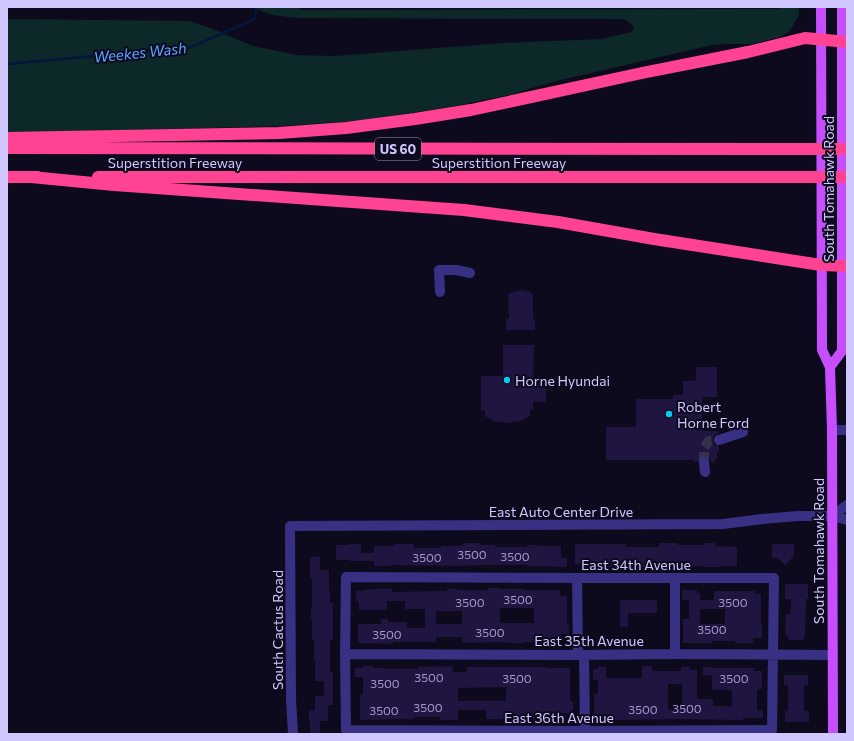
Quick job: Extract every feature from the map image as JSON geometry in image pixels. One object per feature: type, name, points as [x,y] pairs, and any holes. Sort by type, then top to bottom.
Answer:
[{"type":"highway","points":[[7,138],[279,133],[346,128],[471,110],[748,52],[805,38],[845,41]]},
{"type":"highway","name":"Superstition Freeway","points":[[7,148],[847,149]]},
{"type":"highway","name":"Superstition Freeway","points":[[7,177],[847,177]]},
{"type":"highway","points":[[31,177],[114,185],[464,210],[558,222],[654,239],[821,265],[845,266]]},
{"type":"main road","name":"South Tomahawk Road","points":[[821,7],[822,350],[830,367],[832,430],[833,734]]},
{"type":"main road","name":"South Tomahawk Road","points":[[830,367],[842,351],[845,266],[845,41],[842,7]]},
{"type":"street","points":[[440,292],[439,270],[456,270],[470,273]]},
{"type":"street","points":[[832,430],[847,430]]},
{"type":"street","points":[[719,440],[743,432]]},
{"type":"street","points":[[704,462],[705,472]]},
{"type":"street","points":[[832,516],[847,505]]},
{"type":"street","name":"East Auto Center Drive","points":[[290,526],[723,524],[798,516],[832,516],[847,520]]},
{"type":"street","name":"South Cactus Road","points":[[290,526],[291,699],[293,734]]},
{"type":"street","name":"East 34th Avenue","points":[[345,654],[346,577],[774,578],[772,730]]},
{"type":"street","points":[[577,578],[584,731]]},
{"type":"street","points":[[675,578],[675,654]]},
{"type":"street","name":"East 35th Avenue","points":[[345,654],[833,655]]},
{"type":"street","name":"East 36th Avenue","points":[[345,654],[346,730],[772,730]]},
{"type":"green space","points":[[252,7],[300,7],[300,10],[777,9],[784,7],[799,7],[799,15],[789,32],[780,37],[752,44],[712,45],[565,79],[514,94],[450,107],[410,113],[362,120],[281,126],[7,133],[7,19],[190,21],[253,46],[297,55],[334,56],[502,43],[601,39],[632,32],[634,28],[630,23],[623,19],[296,18],[272,15]]},
{"type":"building","points":[[521,290],[530,292],[533,295],[533,319],[535,319],[535,330],[506,330],[506,319],[509,319],[508,294]]},
{"type":"building","name":"Horne Hyundai","points":[[503,345],[534,345],[533,384],[546,384],[546,402],[533,402],[533,410],[530,410],[530,416],[520,421],[507,423],[494,421],[485,416],[485,410],[481,410],[481,376],[503,376]]},
{"type":"building","name":"Robert Horne Ford","points":[[696,367],[717,367],[717,397],[702,397],[702,431],[719,431],[719,433],[714,435],[713,439],[714,445],[719,446],[719,452],[717,452],[717,459],[715,459],[715,462],[711,462],[709,458],[704,456],[700,457],[698,462],[694,462],[694,460],[606,460],[606,427],[636,427],[636,399],[673,399],[673,395],[683,395],[683,381],[696,381]]},
{"type":"building","points":[[463,543],[480,543],[480,545],[495,545],[495,547],[527,547],[527,545],[561,546],[561,558],[567,558],[567,567],[527,565],[374,566],[374,561],[336,560],[336,545],[361,544],[361,553],[374,553],[374,546],[414,544],[414,548],[441,548],[441,546],[463,546]]},
{"type":"building","points":[[659,543],[704,545],[704,543],[715,543],[715,546],[737,547],[737,566],[594,567],[594,564],[575,564],[575,544],[626,544],[626,547],[659,547]]},
{"type":"building","points":[[772,544],[794,544],[794,556],[785,565],[778,558],[772,558]]},
{"type":"building","points":[[310,557],[320,557],[320,570],[329,570],[330,603],[333,603],[333,640],[330,640],[330,672],[333,672],[333,705],[328,705],[328,721],[320,721],[320,734],[310,734],[309,721],[309,710],[315,710],[315,696],[324,696],[324,681],[315,681],[314,640],[312,640],[311,619],[312,578],[310,578]]},
{"type":"building","points":[[785,584],[808,584],[804,640],[788,640],[788,635],[785,635],[786,614],[791,614],[791,599],[785,599]]},
{"type":"building","points":[[488,588],[500,588],[523,590],[560,590],[560,596],[567,596],[567,625],[569,625],[569,634],[560,634],[560,642],[462,643],[462,637],[436,637],[436,642],[393,642],[393,644],[358,643],[358,624],[381,624],[381,619],[388,619],[388,622],[407,622],[407,628],[425,628],[425,609],[405,609],[405,601],[387,601],[387,610],[359,610],[359,601],[356,601],[356,591],[375,589],[392,589],[392,592],[447,591],[447,589],[488,590]],"holes":[[[500,608],[534,608],[534,623],[500,623]],[[436,611],[462,611],[462,624],[436,624]]]},
{"type":"building","points":[[682,590],[697,590],[697,593],[700,593],[700,600],[714,600],[714,591],[755,591],[755,594],[761,594],[762,638],[753,638],[753,643],[712,641],[712,643],[683,643],[683,619],[689,619],[689,600],[682,600]],"holes":[[[700,609],[725,609],[725,624],[700,624]]]},
{"type":"building","points":[[620,600],[657,600],[657,613],[628,613],[628,627],[620,627]]},
{"type":"building","points":[[363,666],[373,666],[373,668],[384,669],[418,669],[418,667],[453,666],[453,672],[467,672],[467,667],[570,668],[570,701],[573,701],[573,713],[559,713],[559,720],[486,719],[486,710],[458,710],[458,720],[440,720],[440,717],[414,717],[414,719],[360,720],[360,695],[363,695],[363,677],[355,677],[355,668],[363,668]],"holes":[[[506,687],[506,701],[458,701],[458,688]]]},
{"type":"building","points":[[642,666],[652,666],[652,671],[681,671],[681,667],[690,667],[690,670],[697,670],[697,699],[713,699],[713,706],[732,706],[732,690],[712,690],[712,675],[703,675],[703,667],[754,668],[754,671],[762,671],[762,689],[757,689],[757,710],[763,710],[763,718],[743,718],[743,720],[605,720],[605,717],[594,717],[594,694],[598,694],[598,680],[593,680],[593,669],[598,669],[598,667],[606,667],[606,678],[642,678]],"holes":[[[668,684],[682,684],[682,710],[668,710]]]},
{"type":"building","points":[[784,675],[808,675],[808,685],[804,685],[804,711],[809,711],[809,722],[785,722],[785,711],[788,711],[788,685],[784,685]]},
{"type":"waterway","name":"Weekes Wash","points":[[7,64],[191,47],[255,19],[256,7]]},
{"type":"tunnel","points":[[704,462],[704,448],[709,441],[719,440]]},
{"type":"place","name":"Horne Hyundai","points":[[507,380]]},
{"type":"place","name":"Robert Horne Ford","points":[[669,414]]}]
